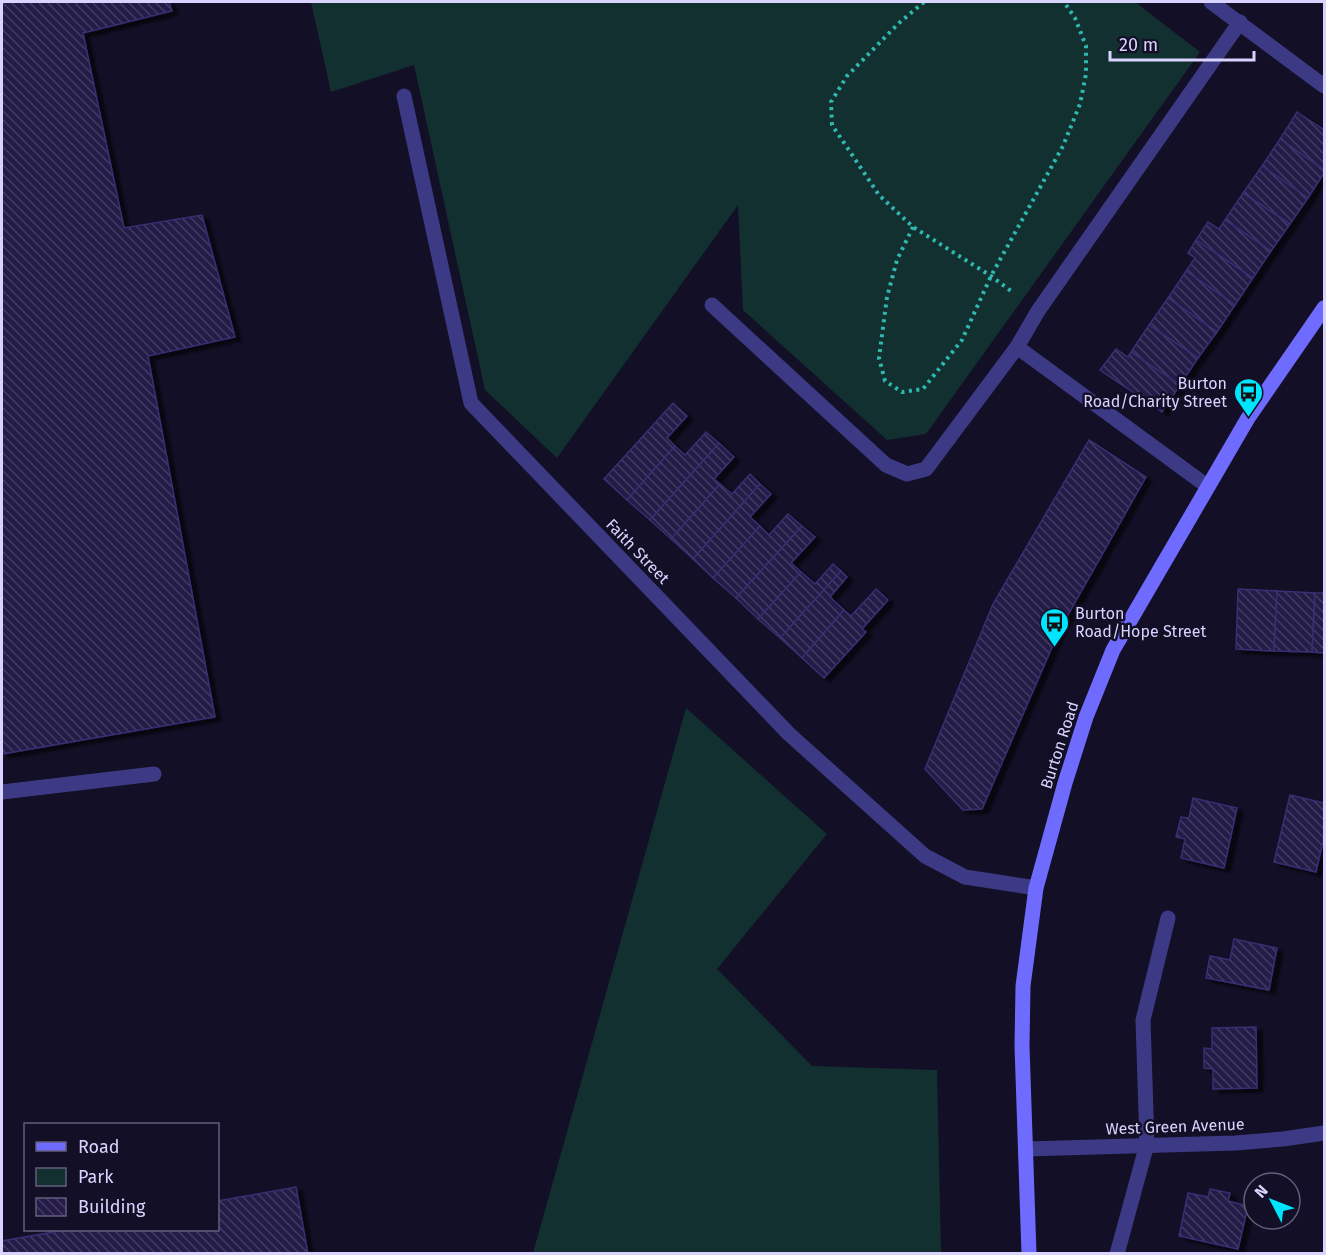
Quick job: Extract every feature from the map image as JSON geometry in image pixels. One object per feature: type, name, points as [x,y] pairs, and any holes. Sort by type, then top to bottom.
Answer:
[{"type":"street","points":[[1211,2],[1324,86]]},
{"type":"street","points":[[712,305],[886,465],[907,474],[926,469],[1017,347],[1038,311],[1240,22]]},
{"type":"street","name":"Faith Street","points":[[404,96],[471,403],[789,734],[925,856],[965,877],[1036,888]]},
{"type":"street","name":"Burton Road","points":[[1029,1254],[1022,1046],[1023,986],[1036,888],[1053,823],[1086,717],[1113,650],[1207,486],[1248,418],[1324,308]]},
{"type":"street","points":[[1017,347],[1207,486]]},
{"type":"street","points":[[2,792],[154,774]]},
{"type":"street","points":[[1117,1254],[1147,1144],[1143,1020],[1168,918]]},
{"type":"street","name":"West Green Avenue","points":[[1026,1149],[1235,1143],[1324,1133]]},
{"type":"path","points":[[924,2],[899,23],[847,76],[831,102],[832,125],[879,195],[913,227],[991,276]]},
{"type":"path","points":[[913,227],[897,260],[887,297],[879,358],[885,381],[902,392],[923,390],[962,340],[991,276],[1063,146],[1080,105],[1086,74],[1086,46],[1075,18],[1064,2]]},
{"type":"green space","points":[[311,2],[1135,2],[1200,52],[926,434],[887,440],[743,310],[738,205],[557,458],[485,390],[414,65],[331,92]]},
{"type":"green space","points":[[686,708],[827,834],[717,969],[812,1066],[937,1070],[941,1253],[533,1253]]},
{"type":"building","points":[[2,2],[169,2],[172,11],[83,33],[124,228],[202,215],[235,337],[148,356],[215,717],[2,754]]},
{"type":"building","points":[[1297,112],[1324,130],[1324,170],[1280,139]]},
{"type":"building","points":[[1280,139],[1324,170],[1308,198],[1262,166]]},
{"type":"building","points":[[1262,166],[1308,198],[1290,224],[1243,193]]},
{"type":"building","points":[[1243,193],[1290,224],[1271,251],[1225,220]]},
{"type":"building","points":[[1225,220],[1271,251],[1253,278],[1196,240],[1208,222],[1219,229]]},
{"type":"building","points":[[1196,240],[1253,278],[1235,305],[1186,271],[1195,258],[1188,253]]},
{"type":"building","points":[[1186,271],[1235,305],[1217,332],[1168,298]]},
{"type":"building","points":[[1168,298],[1217,332],[1198,358],[1149,325]]},
{"type":"building","points":[[1149,325],[1198,358],[1180,385],[1131,352]]},
{"type":"building","points":[[1116,349],[1128,357],[1131,352],[1180,385],[1162,412],[1100,370]]},
{"type":"building","points":[[673,403],[687,416],[667,438],[675,446],[627,500],[604,479]]},
{"type":"building","points":[[706,432],[719,443],[650,520],[627,500],[675,446],[685,455]]},
{"type":"building","points":[[1089,440],[1146,477],[1060,629],[982,809],[963,810],[925,769],[993,604]]},
{"type":"building","points":[[719,443],[734,457],[714,479],[720,484],[671,539],[650,520]]},
{"type":"building","points":[[750,474],[760,484],[693,559],[671,539],[720,484],[732,494]]},
{"type":"building","points":[[760,484],[771,494],[750,517],[760,526],[713,578],[693,559]]},
{"type":"building","points":[[788,514],[802,526],[736,598],[713,578],[760,526],[769,535]]},
{"type":"building","points":[[802,526],[815,537],[791,563],[801,572],[758,619],[736,598]]},
{"type":"building","points":[[833,564],[841,571],[780,638],[758,619],[801,572],[815,584]]},
{"type":"building","points":[[841,571],[847,577],[830,597],[844,610],[802,658],[780,638]]},
{"type":"building","points":[[876,589],[888,600],[862,629],[866,632],[824,678],[802,658],[844,610],[851,616]]},
{"type":"building","points":[[1238,589],[1277,591],[1274,651],[1236,649]]},
{"type":"building","points":[[1277,591],[1315,593],[1312,652],[1274,651]]},
{"type":"building","points":[[1315,593],[1324,593],[1324,653],[1312,652]]},
{"type":"building","points":[[1290,795],[1324,803],[1324,837],[1316,872],[1274,862]]},
{"type":"building","points":[[1193,798],[1237,808],[1224,868],[1181,858],[1185,839],[1176,837],[1181,817],[1189,818]]},
{"type":"building","points":[[1234,939],[1277,948],[1269,990],[1206,978],[1210,956],[1230,960]]},
{"type":"building","points":[[1256,1027],[1257,1088],[1213,1089],[1213,1069],[1204,1068],[1204,1048],[1212,1049],[1212,1028]]},
{"type":"building","points":[[296,1187],[308,1254],[2,1254],[2,1241],[59,1231],[219,1231],[219,1201]]},
{"type":"building","points":[[1210,1189],[1230,1193],[1228,1201],[1242,1204],[1242,1231],[1238,1249],[1179,1236],[1188,1193],[1208,1197]]},
{"type":"place","name":"Burton Road/Charity Street","points":[[1248,418]]},
{"type":"place","name":"Burton Road/Hope Street","points":[[1054,648]]}]
